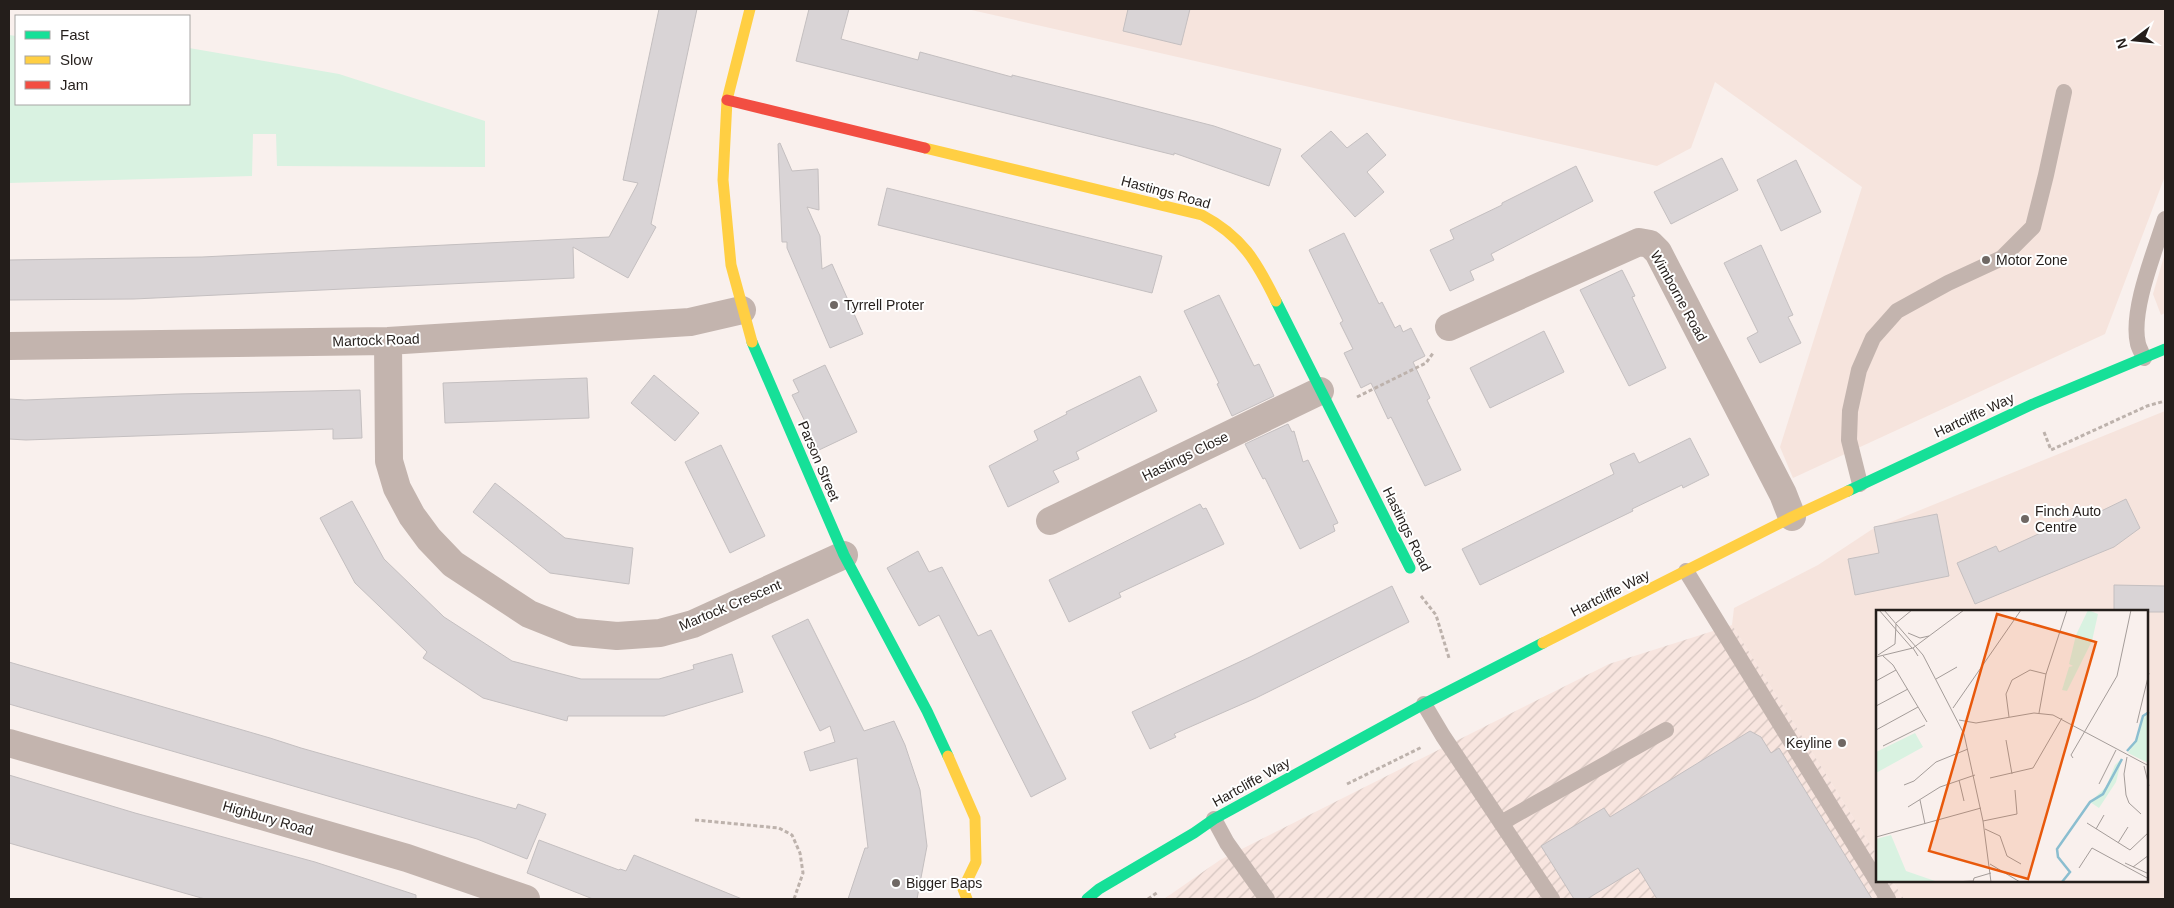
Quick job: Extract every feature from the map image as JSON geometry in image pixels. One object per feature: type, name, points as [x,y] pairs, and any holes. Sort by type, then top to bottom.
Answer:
[{"type":"main road","name":"Parson Street","points":[[750,9],[727,100],[723,180],[731,265],[742,310],[755,350],[844,555],[927,711],[975,818],[976,862],[963,889],[967,899]]},
{"type":"main road","name":"Hastings Road","points":[[727,100],[1202,215],[1222,225],[1243,242],[1259,267],[1410,568]]},
{"type":"main road","name":"Hartcliffe Way","points":[[1087,899],[1194,834],[1214,819],[1424,704],[1860,484],[2033,404],[2165,349]]},
{"type":"street","name":"Wimborne Road","points":[[1449,327],[1639,242],[1650,244],[1658,252],[1779,485],[1792,517]]},
{"type":"street","name":"Martock Road","points":[[9,346],[388,341],[690,322],[742,310]]},
{"type":"street","name":"Martock Crescent","points":[[388,341],[389,462],[397,488],[412,516],[429,539],[453,564],[529,614],[574,632],[618,636],[660,633],[693,624],[844,555]]},
{"type":"street","name":"Hastings Close","points":[[1050,521],[1325,400]]},
{"type":"street","name":"Highbury Road","points":[[9,743],[407,858],[526,899]]},
{"type":"lane","points":[[1860,484],[1849,440],[1850,411],[1859,370],[1873,338],[1897,311],[1948,283],[2002,258],[2033,227],[2064,92]]},
{"type":"lane","points":[[2144,358],[2138,344],[2137,333],[2140,302],[2165,219]]},
{"type":"lane","points":[[1686,571],[1876,880]]},
{"type":"lane","points":[[1424,704],[1443,736],[1552,899]]},
{"type":"lane","points":[[1501,823],[1666,730]]},
{"type":"lane","points":[[1214,819],[1227,843],[1267,899]]},
{"type":"lane","points":[[1878,883],[1888,899]]},
{"type":"path","points":[[1325,400],[1426,363],[1449,327]]},
{"type":"path","points":[[2033,404],[2051,450],[2147,406],[2165,401]]},
{"type":"path","name":"Hastings Road","points":[[1410,568],[1421,596],[1436,615],[1451,662]]},
{"type":"path","points":[[695,820],[779,828],[792,835],[800,853],[803,873],[794,899]]},
{"type":"shaded area","name":"Motor Zone","points":[[967,9],[2165,9],[2165,176],[2105,334],[1793,478],[1780,447],[1862,187],[1715,82],[1691,148],[1657,166]]},
{"type":"shaded area","points":[[2165,253],[2165,313],[2161,315],[2153,294]]},
{"type":"shaded area","points":[[2165,411],[2165,899],[1904,899],[1894,883],[2149,883],[2149,610],[1876,610],[1876,854],[1732,625],[1734,608],[1818,565],[1871,530]]},
{"type":"shaded area","points":[[1732,625],[1876,854],[1876,883],[1894,883],[1904,899],[1164,899],[1220,860],[1609,664]]},
{"type":"green space","points":[[9,35],[15,36],[15,105],[190,105],[190,48],[339,74],[485,121],[485,167],[277,166],[276,134],[253,134],[252,176],[9,183]]},
{"type":"building","points":[[659,9],[697,9],[651,224],[656,227],[628,278],[573,247],[574,278],[134,299],[9,300],[9,260],[202,257],[609,237],[638,183],[623,180]]},
{"type":"building","points":[[809,9],[849,9],[841,39],[918,60],[920,52],[1012,77],[1012,75],[1105,98],[1214,126],[1281,149],[1269,186],[1174,153],[1174,155],[796,61]]},
{"type":"building","points":[[1128,9],[1190,9],[1181,45],[1123,31]]},
{"type":"building","points":[[1331,131],[1347,148],[1367,133],[1386,155],[1367,172],[1384,192],[1355,217],[1301,156]]},
{"type":"building","points":[[780,143],[792,171],[818,169],[819,210],[807,207],[820,236],[822,269],[832,264],[863,334],[830,348],[787,248],[787,242],[782,242],[778,144]]},
{"type":"building","points":[[1722,158],[1738,190],[1671,224],[1654,192]]},
{"type":"building","points":[[1796,160],[1821,212],[1781,231],[1757,180]]},
{"type":"building","points":[[1576,166],[1593,201],[1491,254],[1494,260],[1470,271],[1474,280],[1450,291],[1430,250],[1454,239],[1450,230]]},
{"type":"building","points":[[887,188],[1162,256],[1152,293],[878,225]]},
{"type":"building","points":[[1344,233],[1379,304],[1382,302],[1395,328],[1400,325],[1403,332],[1411,328],[1425,356],[1413,362],[1430,398],[1427,400],[1461,470],[1425,486],[1391,417],[1388,419],[1371,383],[1361,388],[1344,353],[1353,349],[1340,323],[1343,321],[1309,250]]},
{"type":"building","points":[[1761,245],[1793,315],[1788,317],[1801,343],[1760,363],[1747,338],[1758,332],[1724,263]]},
{"type":"building","points":[[1622,270],[1635,296],[1632,297],[1666,368],[1629,386],[1580,290]]},
{"type":"building","points":[[1219,295],[1254,366],[1259,364],[1274,396],[1232,416],[1217,384],[1219,383],[1184,311]]},
{"type":"building","points":[[1544,331],[1564,372],[1490,408],[1470,368]]},
{"type":"building","points":[[825,365],[857,432],[819,450],[792,395],[799,392],[793,380]]},
{"type":"building","points":[[654,375],[699,413],[675,441],[631,403]]},
{"type":"building","points":[[1140,376],[1157,411],[1076,452],[1079,459],[1053,471],[1059,482],[1008,507],[989,466],[1038,440],[1034,431],[1067,414],[1066,412]]},
{"type":"building","points":[[587,378],[589,418],[445,423],[443,383]]},
{"type":"building","points":[[360,390],[362,438],[333,439],[333,429],[26,440],[9,439],[9,399]]},
{"type":"building","points":[[1288,424],[1292,432],[1294,431],[1303,462],[1308,460],[1338,523],[1333,525],[1335,531],[1300,549],[1265,478],[1263,479],[1245,444]]},
{"type":"building","points":[[1690,438],[1709,475],[1683,488],[1682,485],[1632,509],[1633,511],[1480,585],[1462,549],[1614,474],[1610,464],[1634,453],[1639,463]]},
{"type":"building","points":[[721,445],[765,536],[730,553],[685,462]]},
{"type":"building","points":[[495,483],[565,538],[633,548],[629,584],[550,573],[473,512]]},
{"type":"building","points":[[2126,499],[2140,528],[2114,547],[1975,604],[1957,563],[1996,546],[1999,552],[2093,509],[2095,514]]},
{"type":"building","points":[[352,501],[384,559],[444,617],[512,661],[581,679],[659,679],[694,669],[693,665],[732,654],[743,692],[664,716],[568,716],[567,721],[483,698],[423,658],[427,652],[355,583],[320,518]]},
{"type":"building","points":[[1200,504],[1203,509],[1206,508],[1224,544],[1119,593],[1121,597],[1069,622],[1049,580]]},
{"type":"building","points":[[1937,514],[1949,576],[1855,595],[1848,559],[1879,553],[1874,527]]},
{"type":"building","points":[[918,551],[929,572],[942,567],[978,636],[991,630],[1066,779],[1031,797],[939,615],[919,626],[887,568]]},
{"type":"building","points":[[2114,585],[2165,586],[2165,612],[2114,610]]},
{"type":"building","points":[[1392,586],[1409,622],[1256,698],[1174,734],[1176,737],[1150,749],[1132,712],[1250,657]]},
{"type":"building","points":[[808,619],[864,731],[894,721],[905,745],[920,790],[927,846],[917,899],[848,899],[865,848],[868,848],[857,758],[810,771],[804,752],[835,742],[830,726],[820,731],[772,636]]},
{"type":"building","points":[[9,662],[516,809],[518,804],[546,814],[527,859],[477,839],[9,704]]},
{"type":"building","points":[[1750,731],[1761,737],[1771,753],[1779,748],[1872,899],[1657,899],[1638,868],[1587,899],[1574,899],[1541,846],[1604,808],[1610,817]]},
{"type":"building","points":[[9,775],[135,813],[315,862],[416,895],[416,899],[205,899],[9,843]]},
{"type":"building","points":[[539,840],[619,870],[626,871],[634,855],[742,899],[593,899],[527,873]]},
{"type":"traffic: fast","points":[[1276,301],[1410,568]]},
{"type":"traffic: fast","points":[[752,342],[844,555],[927,711],[948,756]]},
{"type":"traffic: fast","points":[[1848,491],[2033,404],[2165,349]]},
{"type":"traffic: fast","points":[[1087,899],[1099,889],[1194,833],[1214,819],[1424,704],[1543,643]]},
{"type":"traffic: slow","points":[[750,9],[727,100],[723,180],[731,265],[752,342]]},
{"type":"traffic: slow","points":[[925,148],[1202,215],[1228,232],[1247,251],[1276,301]]},
{"type":"traffic: slow","points":[[1543,643],[1792,517],[1848,491]]},
{"type":"traffic: slow","points":[[948,756],[975,818],[976,862],[963,889],[967,899]]},
{"type":"traffic: jam","points":[[727,100],[925,148]]},
{"type":"place","name":"Motor Zone","points":[[1986,260]]},
{"type":"place","name":"Tyrrell Proter","points":[[834,305]]},
{"type":"place","name":"Finch Auto Centre","points":[[2025,519]]},
{"type":"place","name":"Keyline","points":[[1842,743]]},
{"type":"place","name":"Bigger Baps","points":[[896,883]]}]
